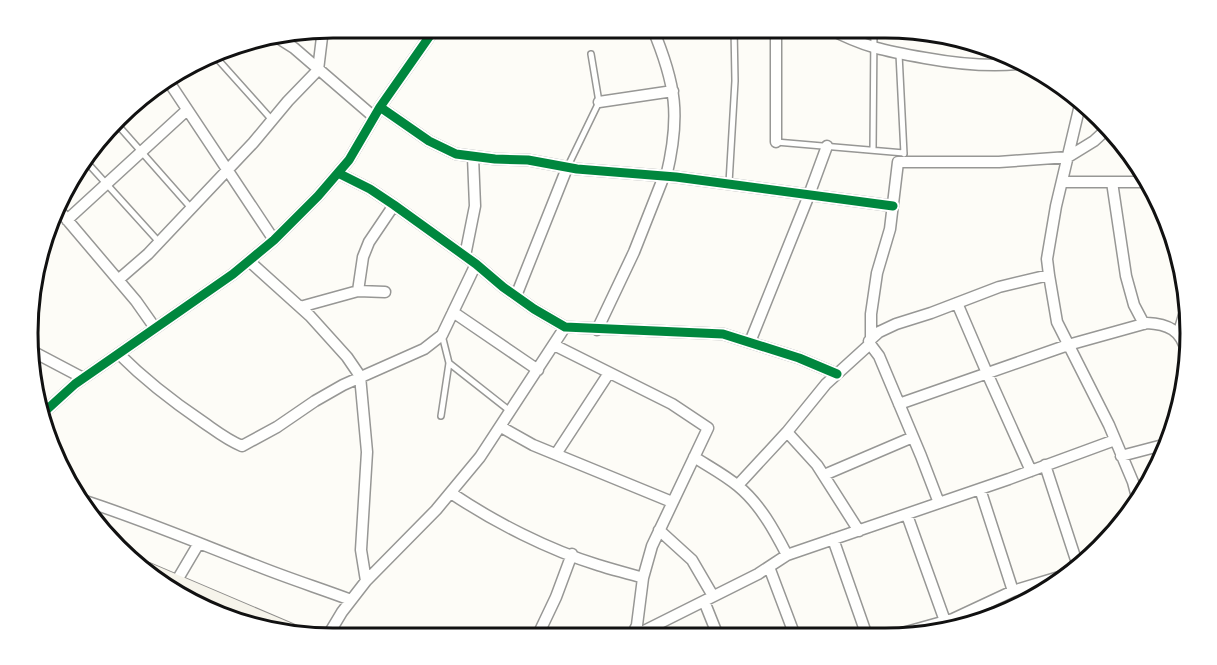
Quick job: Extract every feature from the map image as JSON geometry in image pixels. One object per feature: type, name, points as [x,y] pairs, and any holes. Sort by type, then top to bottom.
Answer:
[{"type":"main road","points":[[176,582],[260,618]]},
{"type":"street","points":[[48,409],[83,378],[249,261],[274,240],[318,196],[349,160],[380,107],[429,37]]},
{"type":"street","points":[[597,330],[634,252],[665,177],[674,132],[673,91],[656,37]]},
{"type":"street","points":[[776,37],[776,142]]},
{"type":"street","points":[[845,37],[874,48],[953,64],[1010,66]]},
{"type":"street","points":[[118,280],[159,242],[318,70],[321,38]]},
{"type":"street","points":[[284,42],[374,117]]},
{"type":"street","points":[[172,85],[274,240]]},
{"type":"street","points":[[598,102],[673,91]]},
{"type":"street","points":[[380,107],[429,141],[456,154],[528,160],[567,168],[665,177],[893,206]]},
{"type":"street","points":[[67,220],[187,110]]},
{"type":"street","points":[[1079,111],[1056,206],[1047,259],[1049,274],[1057,322],[1094,395],[1135,488]]},
{"type":"street","points":[[939,503],[899,404],[875,350],[868,342],[877,273],[890,230],[898,162],[904,157],[999,162],[1068,157],[1102,134]]},
{"type":"street","points":[[750,342],[827,146]]},
{"type":"street","points":[[465,256],[475,206],[473,157]]},
{"type":"street","points":[[516,296],[567,168]]},
{"type":"street","points":[[338,173],[370,189],[394,205],[516,296],[565,327],[723,334],[799,358],[837,374]]},
{"type":"street","points":[[1062,182],[1138,182]]},
{"type":"street","points":[[1113,182],[1126,276],[1134,304],[1144,324]]},
{"type":"street","points":[[358,291],[363,257],[369,242],[394,205]]},
{"type":"street","points":[[62,215],[136,301],[155,328]]},
{"type":"street","points":[[249,261],[300,307],[347,357],[360,376],[367,452],[361,550],[366,581]]},
{"type":"street","points":[[119,354],[172,400],[230,441],[242,446],[360,376],[424,349],[442,335],[476,264]]},
{"type":"street","points":[[738,486],[837,374],[879,332],[999,287],[1049,274]]},
{"type":"street","points":[[300,307],[358,291],[385,292]]},
{"type":"street","points":[[957,303],[1031,471]]},
{"type":"street","points":[[453,312],[538,370]]},
{"type":"street","points":[[899,404],[1068,345],[1144,324],[1160,324],[1180,333]]},
{"type":"street","points":[[333,628],[366,581],[451,493],[501,427],[565,327]]},
{"type":"street","points":[[554,345],[672,404],[708,428],[652,546],[643,578],[636,628]]},
{"type":"street","points":[[38,354],[83,378]]},
{"type":"street","points":[[556,454],[609,373]]},
{"type":"street","points":[[501,427],[533,445],[672,502]]},
{"type":"street","points":[[787,432],[824,475],[859,531]]},
{"type":"street","points":[[824,475],[913,437]]},
{"type":"street","points":[[649,628],[788,555],[1115,440]]},
{"type":"street","points":[[1121,456],[1156,447]]},
{"type":"street","points":[[694,457],[738,486],[764,514],[788,555]]},
{"type":"street","points":[[1045,465],[1075,557]]},
{"type":"street","points":[[980,489],[1012,591]]},
{"type":"street","points":[[451,493],[543,544],[597,565],[643,578]]},
{"type":"street","points":[[92,504],[351,600]]},
{"type":"street","points":[[907,514],[945,621]]},
{"type":"street","points":[[659,530],[692,560],[708,599],[716,628]]},
{"type":"street","points":[[833,539],[864,628]]},
{"type":"street","points":[[176,582],[199,543]]},
{"type":"street","points":[[541,628],[572,554]]},
{"type":"street","points":[[769,567],[792,628]]},
{"type":"street","points":[[941,622],[1012,591],[1041,582]]},
{"type":"lane","points":[[729,185],[735,81],[734,37]]},
{"type":"lane","points":[[873,150],[874,37]]},
{"type":"lane","points":[[567,168],[598,102],[591,54]]},
{"type":"lane","points":[[776,142],[873,150],[904,157],[899,54]]},
{"type":"lane","points":[[219,61],[272,120]]},
{"type":"lane","points":[[120,128],[191,208]]},
{"type":"lane","points":[[90,165],[159,242]]},
{"type":"lane","points":[[441,416],[449,363],[442,335]]},
{"type":"lane","points":[[449,363],[510,411]]},
{"type":"cycle path","points":[[48,409],[75,384],[233,274],[274,240],[318,196],[349,160],[380,107],[429,37]]},
{"type":"cycle path","points":[[380,107],[429,141],[456,154],[528,160],[577,169],[676,177],[893,206]]},
{"type":"cycle path","points":[[338,173],[370,189],[394,205],[476,264],[503,287],[565,327],[723,334],[799,358],[837,374]]}]
